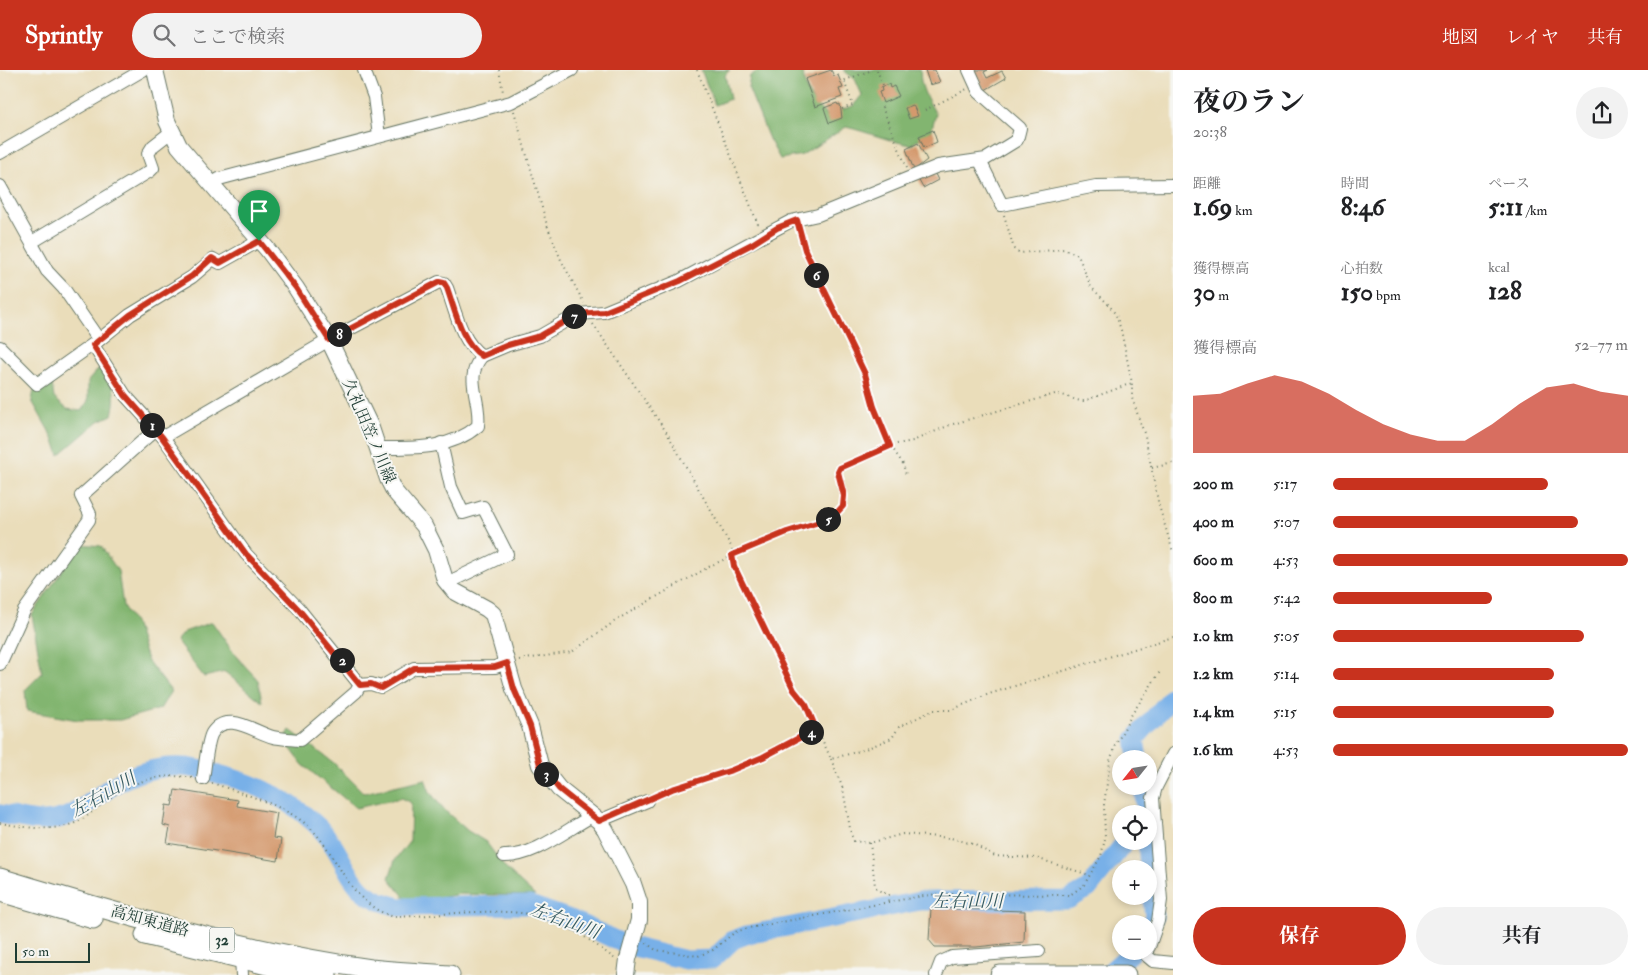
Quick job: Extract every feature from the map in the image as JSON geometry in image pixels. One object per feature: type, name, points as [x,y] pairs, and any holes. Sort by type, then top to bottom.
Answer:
[{"type":"highway","name":"高知東道路","points":[[0,878],[152,924],[269,951],[372,969],[450,975]]},
{"type":"highway","name":"高知東道路","points":[[0,892],[146,935],[242,967],[327,975]]},
{"type":"highway","points":[[1000,975],[1126,975]]},
{"type":"main road","name":"久礼田笠ノ川線","points":[[155,70],[171,132],[179,146],[296,288],[329,340],[379,448],[388,479],[394,491],[424,526],[448,583],[454,592],[493,614],[514,689],[530,726],[540,765],[559,789],[596,818],[611,839],[640,902],[639,920],[627,967]]},
{"type":"street","points":[[0,153],[143,70]]},
{"type":"street","points":[[364,70],[374,97],[379,136]]},
{"type":"street","points":[[211,184],[229,176],[508,103],[572,70]]},
{"type":"street","points":[[379,448],[428,448],[458,438],[478,426],[479,416],[472,381],[477,362],[482,356],[508,345],[540,336],[578,314],[604,312],[680,281],[752,244],[791,221],[818,215],[938,166],[964,161],[980,161],[1012,144],[1020,134],[1020,128],[979,92],[969,70]]},
{"type":"street","points":[[32,242],[150,171],[153,168],[148,154],[153,146],[171,132]]},
{"type":"street","points":[[980,161],[1002,205],[1096,186],[1173,186]]},
{"type":"street","points":[[0,186],[47,271],[64,289],[125,395],[159,433],[246,554],[299,610],[360,685]]},
{"type":"street","points":[[0,347],[37,384],[96,343],[130,315],[192,276],[212,258],[220,263],[259,241]]},
{"type":"street","points":[[0,664],[24,611],[89,520],[90,514],[81,496],[159,433],[439,282],[444,283],[447,288],[460,325],[470,342],[482,356]]},
{"type":"street","points":[[441,443],[451,487],[463,513],[483,507],[507,554],[448,583]]},
{"type":"street","points":[[360,685],[371,684],[381,688],[414,668],[495,667],[507,663]]},
{"type":"street","points":[[204,774],[210,737],[221,726],[232,722],[273,737],[300,740],[356,692],[360,685]]},
{"type":"street","points":[[1157,924],[1161,900],[1153,798],[1156,787],[1173,754]]},
{"type":"street","points":[[504,856],[514,857],[538,849],[596,818],[647,801]]},
{"type":"street","points":[[936,975],[941,962],[952,957],[1039,951]]},
{"type":"street","points":[[1152,960],[1173,963]]},
{"type":"path","points":[[499,70],[547,225],[561,260],[594,324],[672,440],[732,548],[734,566],[794,690],[806,705],[831,759],[843,788],[852,838],[859,843],[870,843],[903,834],[951,838],[972,844],[994,856],[1036,858],[1089,876]]},
{"type":"path","points":[[697,70],[752,215],[764,236]]},
{"type":"path","points":[[840,82],[872,70]]},
{"type":"path","points":[[877,70],[883,85]]},
{"type":"path","points":[[842,109],[853,105],[844,81]]},
{"type":"path","points":[[925,110],[976,85]]},
{"type":"path","points":[[882,106],[910,177]]},
{"type":"path","points":[[1002,205],[1014,249],[1020,253],[1064,249],[1078,255],[1090,287],[1109,305],[1116,315],[1132,383],[1132,398],[1145,436],[1159,506],[1173,552]]},
{"type":"path","points":[[797,220],[805,250],[865,374],[874,407],[890,446],[903,464],[906,475]]},
{"type":"path","points":[[507,663],[543,655],[561,656],[572,652],[606,627],[647,602],[732,555],[787,532],[832,518],[843,506],[844,496],[838,472],[840,468],[890,446],[913,441],[950,425],[1055,394],[1065,394],[1079,401],[1084,401],[1132,383]]},
{"type":"path","points":[[1152,468],[1173,463]]},
{"type":"path","points":[[831,759],[863,750],[892,738],[899,727],[933,710],[951,710],[989,694],[1173,637]]},
{"type":"path","points":[[634,936],[656,950],[698,956],[713,950],[734,932],[888,902],[937,894],[1063,897],[1078,890],[1084,885],[1101,856],[1104,847],[1104,805],[1110,761],[1115,746],[1132,714],[1161,670]]},
{"type":"path","points":[[647,801],[672,789],[732,770],[763,757],[816,729]]},
{"type":"path","points":[[0,823],[32,829],[73,824],[129,786],[153,777],[204,774],[306,824],[318,836],[348,883],[362,900],[380,913],[394,917],[518,912],[537,916],[573,929],[627,967]]},
{"type":"path","points":[[870,843],[875,886],[878,890],[889,895],[888,902]]},
{"type":"green space","points":[[701,70],[730,70],[725,75],[730,99],[715,105]]},
{"type":"green space","points":[[759,70],[803,70],[809,95],[826,115],[853,106],[862,95],[855,79],[843,70],[921,70],[921,82],[927,99],[936,114],[931,131],[911,145],[846,127],[802,155],[780,159],[769,139],[748,87],[750,76]]},
{"type":"green space","points":[[102,365],[113,389],[112,415],[99,421],[59,455],[54,440],[32,401],[34,390],[51,377],[54,398],[67,409],[81,411],[88,401],[88,381]]},
{"type":"green space","points":[[80,544],[101,546],[118,571],[123,606],[136,626],[147,660],[171,691],[160,709],[120,720],[78,720],[27,711],[25,690],[42,673],[32,615]]},
{"type":"green space","points":[[212,622],[235,655],[258,680],[262,702],[225,672],[204,677],[176,641],[184,632]]},
{"type":"green space","points":[[290,730],[334,763],[364,793],[425,779],[430,792],[443,809],[468,831],[486,842],[506,869],[535,896],[459,894],[410,904],[389,878],[395,860],[410,841],[411,803],[401,798],[356,808],[303,765],[284,740]]},
{"type":"building","points":[[831,70],[834,76],[838,75],[843,88],[839,89],[842,97],[815,107],[805,79]]},
{"type":"building","points":[[925,70],[935,70],[940,82],[930,85]]},
{"type":"building","points":[[972,70],[988,70],[984,72],[987,78],[1002,71],[1006,78],[985,90]]},
{"type":"building","points":[[889,84],[890,88],[894,86],[899,96],[883,103],[879,92],[882,91],[881,87]]},
{"type":"building","points":[[837,103],[838,105],[840,104],[842,118],[829,123],[824,108]]},
{"type":"building","points":[[913,105],[918,116],[909,119],[905,108]]},
{"type":"building","points":[[933,130],[937,142],[924,148],[919,136]]},
{"type":"building","points":[[918,143],[927,160],[914,170],[906,149]]},
{"type":"building","points":[[933,170],[938,180],[923,188],[917,177]]},
{"type":"building","points":[[175,790],[238,800],[237,806],[277,813],[273,838],[281,839],[278,861],[167,843],[170,827],[163,825],[166,805],[172,806]]},
{"type":"building","points":[[931,908],[1025,911],[1024,942],[976,947],[935,947],[929,940]]},
{"type":"waterway","points":[[1137,750],[1135,739],[1173,696]]},
{"type":"waterway","name":"左右山川","points":[[0,814],[34,821],[56,820],[74,813],[114,785],[133,775],[165,767],[198,769],[229,777],[259,788],[301,811],[329,839],[359,887],[368,895],[381,901],[399,907],[530,905],[573,920],[626,945],[686,960],[713,959],[733,940],[746,935],[920,901],[1068,900],[1088,889],[1119,850]]},
{"type":"waterway","name":"左右山川","points":[[1144,795],[1145,805]]},
{"type":"waterway","points":[[1148,850],[1148,860]]},
{"type":"waterway","points":[[1153,905],[1154,915]]},
{"type":"waterway","points":[[1106,975],[1123,960]]},
{"type":"route","points":[[797,220],[805,250],[813,269],[829,296],[835,313],[865,374],[874,407],[890,446],[886,446],[840,468],[838,472],[844,496],[843,506],[832,518],[787,532],[732,555],[734,566],[794,690],[806,705],[816,729],[763,757],[706,779],[689,782],[599,821],[559,789],[548,778],[540,765],[530,726],[514,689],[507,663],[495,667],[414,668],[381,688],[371,684],[360,685],[344,662],[299,610],[246,554],[162,437],[125,395],[100,353],[93,345],[130,315],[192,276],[196,270],[212,258],[220,263],[229,256],[248,249],[259,241],[296,288],[329,340],[439,282],[444,283],[447,288],[460,325],[476,352],[482,356],[508,345],[540,336],[578,314],[604,312],[680,281],[752,244],[777,228],[797,220]]}]
